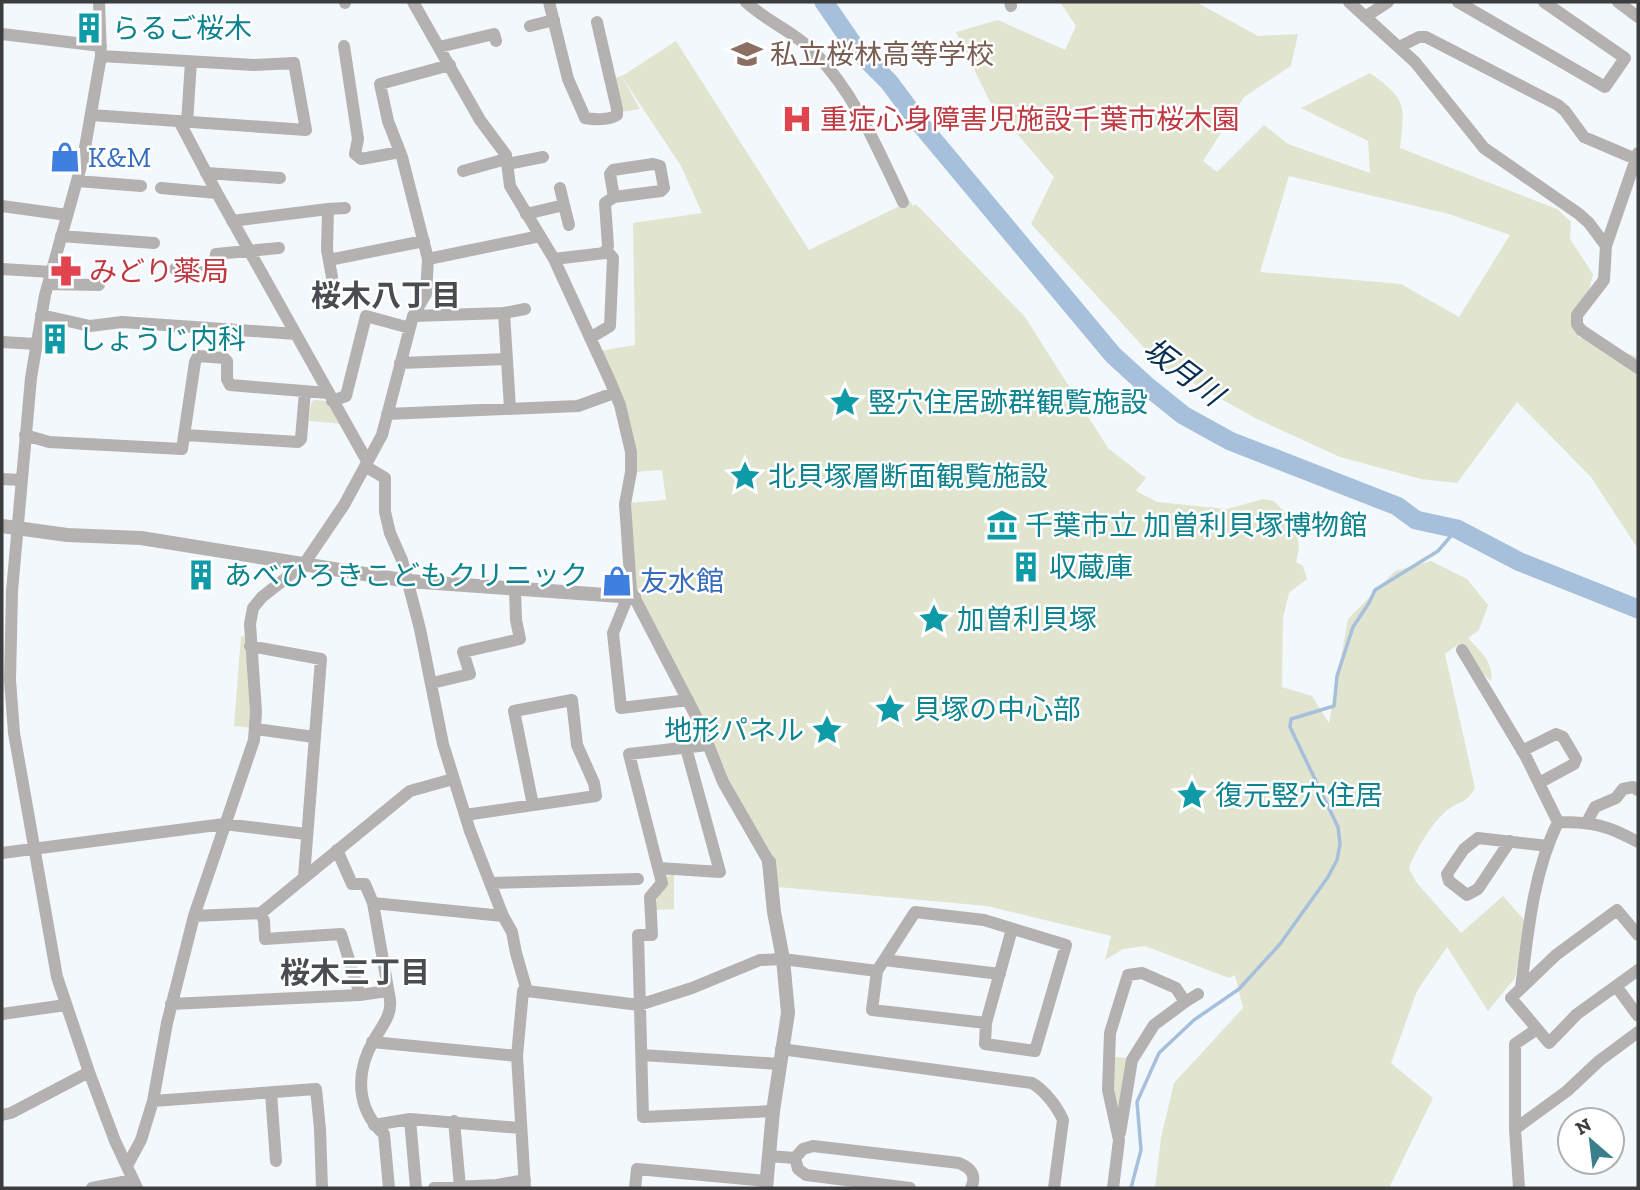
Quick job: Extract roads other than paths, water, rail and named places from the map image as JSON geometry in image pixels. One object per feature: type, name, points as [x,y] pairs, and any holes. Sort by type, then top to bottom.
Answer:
[{"type":"street","points":[[92,1188],[135,1184],[115,1141],[89,1072],[57,977],[34,849],[8,734],[6,618],[36,344],[49,278],[83,159],[101,51],[99,2]]},
{"type":"street","points":[[549,2],[568,79],[578,97],[583,114],[590,119],[612,118],[617,114],[597,22]]},
{"type":"street","points":[[746,2],[792,32],[815,52],[841,83],[903,202]]},
{"type":"street","points":[[1349,2],[1415,62],[1484,148],[1579,214],[1606,246]]},
{"type":"street","points":[[1365,17],[1388,2]]},
{"type":"street","points":[[1458,2],[1477,6],[1605,87],[1625,58],[1544,2]]},
{"type":"street","points":[[1618,2],[1638,17]]},
{"type":"street","points":[[418,3],[439,47],[507,162],[510,186],[554,259],[626,426],[631,452],[631,471],[625,504],[631,597],[613,633],[621,708],[688,700]]},
{"type":"street","points":[[530,26],[554,20]]},
{"type":"street","points":[[2,34],[101,51],[191,62],[254,65],[294,63],[306,130],[91,115]]},
{"type":"street","points":[[439,47],[494,34],[496,41]]},
{"type":"street","points":[[1399,47],[1419,37],[1426,37],[1558,105],[1584,137],[1637,157],[1606,246],[1604,280],[1577,315],[1577,324],[1581,330],[1638,368]]},
{"type":"street","points":[[344,46],[358,139],[355,154],[361,159],[400,152]]},
{"type":"street","points":[[191,62],[183,121],[206,173],[366,463],[386,478],[385,512],[408,581],[443,744],[465,815],[503,916],[512,932],[527,991]]},
{"type":"street","points":[[127,1166],[141,1140],[153,1101],[171,1004],[194,916],[224,824],[246,769],[256,729],[250,646],[253,608],[261,597],[304,564],[345,505],[382,435],[411,322],[426,294],[428,259],[380,85],[450,65]]},
{"type":"street","points":[[463,171],[543,157]]},
{"type":"street","points":[[206,173],[280,178]]},
{"type":"street","points":[[77,181],[141,186]]},
{"type":"street","points":[[161,188],[217,193]]},
{"type":"street","points":[[560,188],[569,225]]},
{"type":"street","points":[[590,338],[610,326],[613,258],[606,250],[605,203],[614,197]]},
{"type":"street","points":[[526,214],[564,205]]},
{"type":"street","points":[[2,206],[67,215]]},
{"type":"street","points":[[232,221],[345,208]]},
{"type":"street","points":[[328,209],[327,250],[332,277]]},
{"type":"street","points":[[61,236],[154,243]]},
{"type":"street","points":[[428,259],[540,236]]},
{"type":"street","points":[[329,260],[424,241]]},
{"type":"street","points":[[175,269],[207,273],[214,271],[216,254],[250,253],[279,248]]},
{"type":"street","points":[[554,259],[605,253],[606,250]]},
{"type":"street","points":[[2,269],[99,285]]},
{"type":"street","points":[[25,435],[49,442],[183,449],[198,356],[224,358],[227,361],[227,379],[230,385],[305,391],[330,397],[346,396],[366,316],[411,322],[525,309]]},
{"type":"street","points":[[505,313],[510,408]]},
{"type":"street","points":[[41,315],[90,326],[122,323],[296,334]]},
{"type":"street","points":[[2,342],[36,344]]},
{"type":"street","points":[[400,363],[507,359]]},
{"type":"street","points":[[185,435],[298,442],[301,439],[305,391]]},
{"type":"street","points":[[387,414],[578,406],[614,393]]},
{"type":"street","points":[[2,479],[21,480]]},
{"type":"street","points":[[2,526],[67,535],[141,538],[408,581],[631,597]]},
{"type":"street","points":[[432,683],[470,674],[463,652],[520,639],[515,589]]},
{"type":"street","points":[[631,597],[688,700],[723,782],[769,862],[788,1013],[773,1111],[766,1184],[637,1169],[635,1188]]},
{"type":"street","points":[[250,646],[321,659],[304,877]]},
{"type":"street","points":[[1462,650],[1522,751],[1558,822],[1548,846],[1531,913],[1521,988]]},
{"type":"street","points":[[465,815],[596,796],[594,783],[577,745],[572,700],[514,711],[533,805]]},
{"type":"street","points":[[256,729],[314,737]]},
{"type":"street","points":[[1522,751],[1556,734],[1563,737],[1576,759],[1574,764],[1539,783]]},
{"type":"street","points":[[708,745],[629,754],[662,883],[650,897],[652,934],[638,935],[643,1116],[773,1111]]},
{"type":"street","points":[[659,868],[720,872],[686,747]]},
{"type":"street","points":[[194,916],[261,913],[410,791],[453,779]]},
{"type":"street","points":[[1587,822],[1595,807],[1616,798],[1623,789],[1633,787],[1638,790]]},
{"type":"street","points":[[1558,822],[1587,822],[1611,827],[1638,842]]},
{"type":"street","points":[[2,853],[224,824],[306,834]]},
{"type":"street","points":[[1510,841],[1478,889],[1467,895],[1449,881],[1447,874],[1464,849],[1478,838],[1510,841],[1548,846]]},
{"type":"street","points":[[337,850],[352,884],[365,884],[373,903],[391,1007],[372,1042],[360,1073],[362,1100],[374,1125],[384,1134],[389,1188]]},
{"type":"street","points":[[490,883],[638,879]]},
{"type":"street","points":[[373,903],[503,916]]},
{"type":"street","points":[[1638,935],[1617,910],[1556,955],[1511,998],[1549,1043],[1577,1014],[1638,970]]},
{"type":"street","points":[[986,1023],[872,1010],[880,965],[915,912],[984,920],[1066,945],[1035,1051],[985,1044],[986,1023],[1012,929]]},
{"type":"street","points":[[261,913],[265,939],[341,934],[360,995]]},
{"type":"street","points":[[434,1188],[525,1184],[517,1056],[523,991],[639,1005],[692,988],[760,960],[783,959],[1000,974]]},
{"type":"street","points":[[1119,1140],[1108,1090],[1110,1033],[1128,975],[1142,974],[1176,988],[1185,1002]]},
{"type":"street","points":[[1616,986],[1638,1016]]},
{"type":"street","points":[[171,1004],[360,995],[387,991]]},
{"type":"street","points":[[1114,1188],[1132,1060],[1154,1025],[1198,994]]},
{"type":"street","points":[[2,1014],[66,1005]]},
{"type":"street","points":[[1519,1188],[1515,1129],[1515,1044],[1537,1029]]},
{"type":"street","points":[[1515,1129],[1567,1091],[1599,1061],[1638,1032]]},
{"type":"street","points":[[372,1042],[517,1056]]},
{"type":"street","points":[[642,1055],[780,1057],[1032,1083],[1039,1087],[1060,1112],[1063,1120],[1055,1188]]},
{"type":"street","points":[[2,1115],[11,1113],[89,1072]]},
{"type":"street","points":[[153,1101],[316,1089],[322,1188]]},
{"type":"street","points":[[271,1093],[276,1161]]},
{"type":"street","points":[[374,1125],[411,1119],[520,1128]]},
{"type":"street","points":[[411,1119],[416,1188]]},
{"type":"street","points":[[454,1121],[460,1188]]},
{"type":"street","points":[[795,1158],[803,1149],[813,1146],[959,1163],[968,1167],[973,1174],[971,1188]]},
{"type":"street","points":[[768,1156],[795,1158]]},
{"type":"street","points":[[795,1158],[798,1168],[806,1175],[910,1188]]},
{"type":"waterway","name":"坂月川","points":[[824,2],[857,50],[889,82],[921,125],[1113,355],[1183,415],[1230,441],[1397,506],[1416,520],[1457,529],[1520,562],[1638,609]]},
{"type":"waterway","points":[[1131,1188],[1141,1150],[1137,1102],[1159,1053],[1194,1020],[1239,989],[1280,944],[1337,860],[1340,844],[1338,827],[1290,727],[1291,719],[1334,706],[1337,676],[1353,627],[1375,590],[1438,551],[1457,529]]},
{"type":"place","name":"らるご桜木","points":[[89,28]]},
{"type":"place","name":"私立桜林高等学校","points":[[747,54]]},
{"type":"place","name":"重症心身障害児施設千葉市桜木園","points":[[797,119]]},
{"type":"place","name":"K&M","points":[[65,157]]},
{"type":"place","name":"みどり薬局","points":[[66,271]]},
{"type":"place","name":"しょうじ内科","points":[[55,339]]},
{"type":"place","name":"竪穴住居跡群観覧施設","points":[[845,402]]},
{"type":"place","name":"北貝塚層断面観覧施設","points":[[745,476]]},
{"type":"place","name":"千葉市立 加曽利貝塚博物館","points":[[1002,525]]},
{"type":"place","name":"収蔵庫","points":[[1026,567]]},
{"type":"place","name":"あべひろきこどもクリニック","points":[[201,575]]},
{"type":"place","name":"友水館","points":[[617,581]]},
{"type":"place","name":"加曽利貝塚","points":[[934,619]]},
{"type":"place","name":"貝塚の中心部","points":[[890,709]]},
{"type":"place","name":"地形パネル","points":[[827,730]]},
{"type":"place","name":"復元竪穴住居","points":[[1192,795]]},
{"type":"district","name":"桜木八丁目","points":[[386,296]]},
{"type":"district","name":"桜木三丁目","points":[[355,973]]}]
